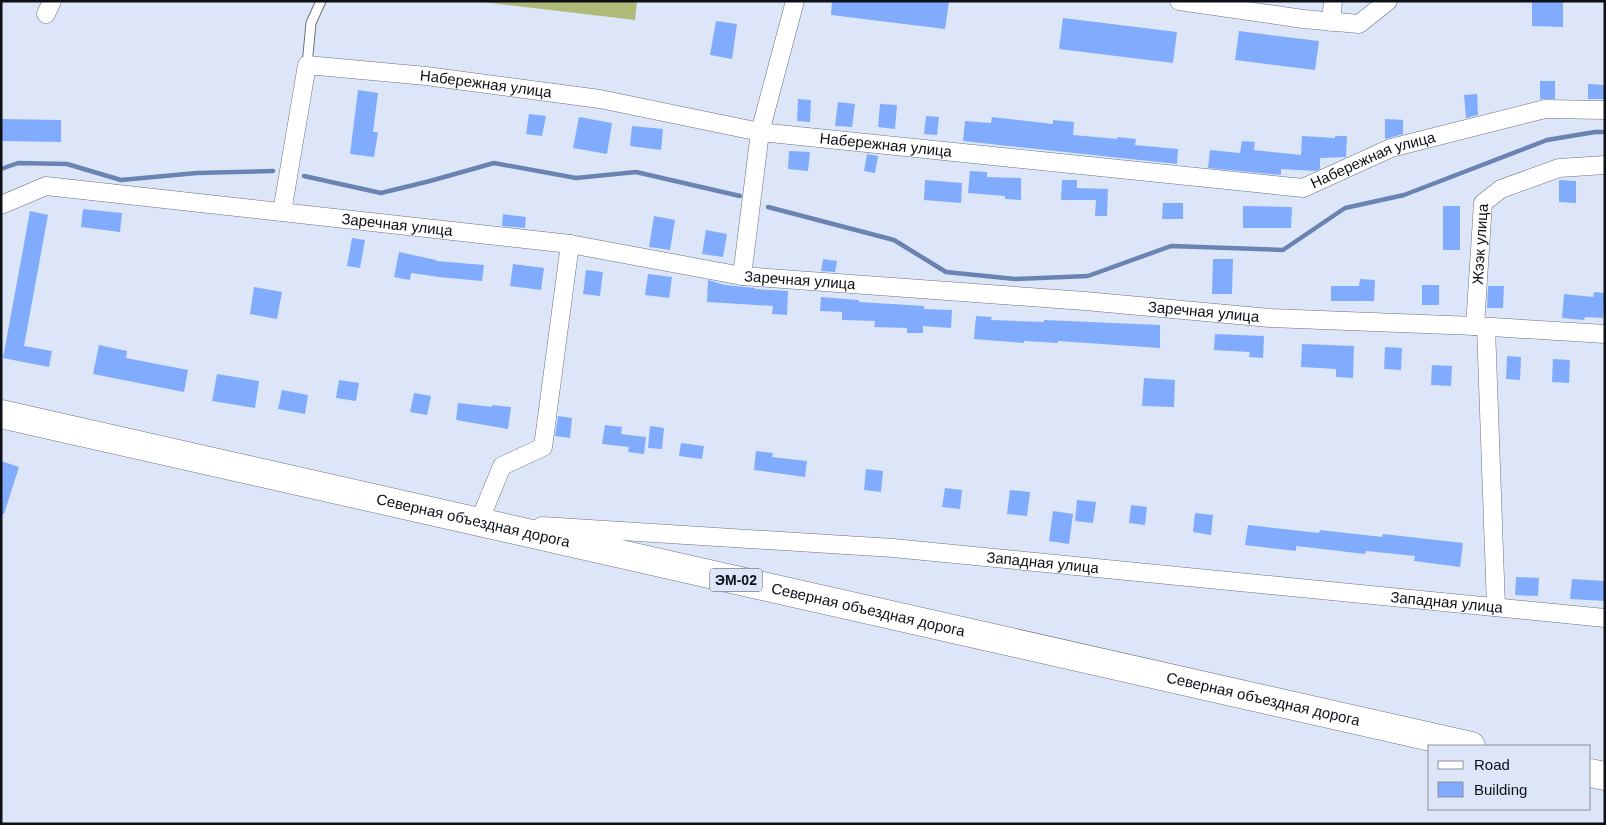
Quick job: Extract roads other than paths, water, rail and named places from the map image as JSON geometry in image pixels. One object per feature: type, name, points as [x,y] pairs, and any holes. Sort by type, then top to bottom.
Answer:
[{"type":"highway","name":"Северная объездная дорога","points":[[1,414],[1467,745]]},
{"type":"highway","points":[[1591,773],[1605,776]]},
{"type":"street","points":[[742,276],[760,132],[795,1]]},
{"type":"street","points":[[1179,1],[1331,22],[1359,24],[1388,1]]},
{"type":"street","points":[[1331,22],[1333,1]]},
{"type":"street","name":"Набережная улица","points":[[307,65],[426,76],[600,99],[760,132],[1303,188],[1391,148],[1545,109],[1605,110]]},
{"type":"street","points":[[282,212],[307,65]]},
{"type":"street","name":"Жээк улица","points":[[1496,607],[1480,326],[1483,203],[1502,189],[1559,168],[1605,165]]},
{"type":"street","name":"Заречная улица","points":[[1,205],[46,186],[570,244],[742,276],[1085,301],[1270,318],[1480,326],[1605,334]]},
{"type":"street","points":[[479,522],[502,466],[543,447],[570,244]]},
{"type":"street","name":"Западная улица","points":[[479,522],[893,548],[1605,618]]},
{"type":"lane","points":[[307,65],[311,23],[322,1]]},
{"type":"waterway","points":[[768,207],[894,240],[946,272],[1015,279],[1088,276],[1171,246],[1283,250],[1345,208],[1404,195],[1547,140],[1605,132]]},
{"type":"waterway","points":[[1,169],[18,163],[67,164],[121,180],[197,173],[273,171]]},
{"type":"waterway","points":[[304,176],[381,193],[494,163],[576,178],[636,172],[740,196]]}]
